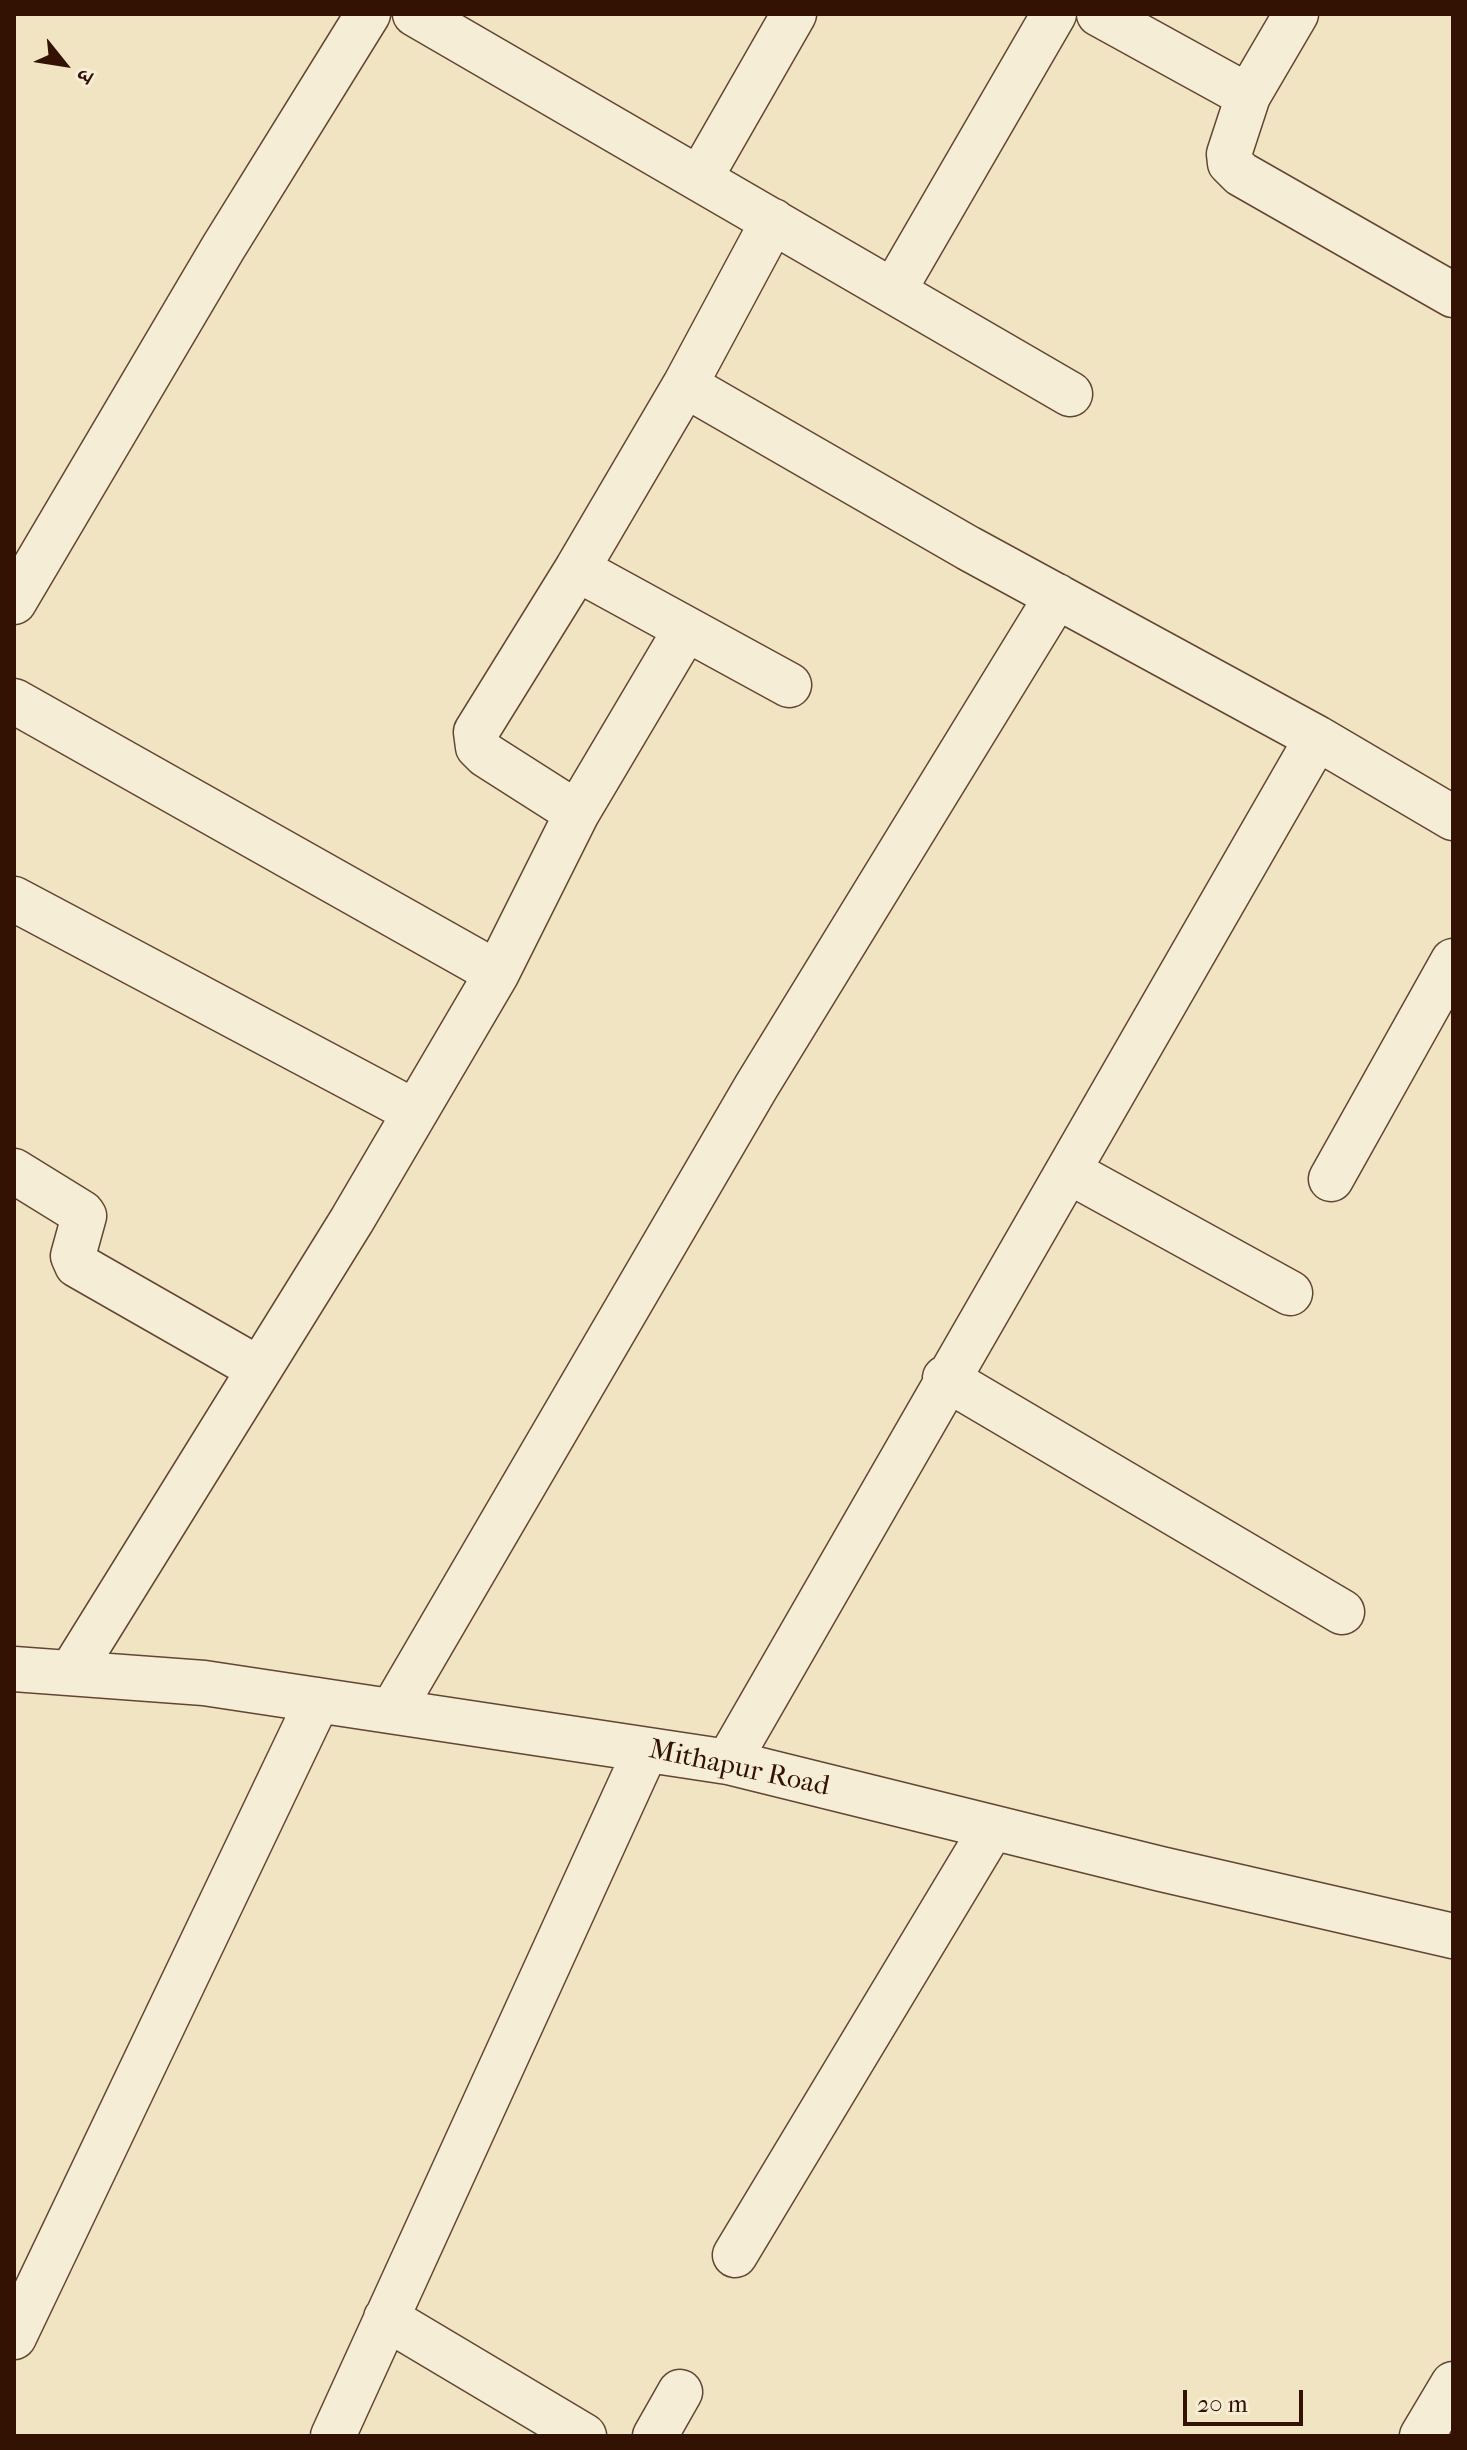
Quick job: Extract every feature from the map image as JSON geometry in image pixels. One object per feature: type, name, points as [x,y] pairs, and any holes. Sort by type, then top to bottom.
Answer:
[{"type":"street","points":[[14,602],[223,248],[368,14]]},
{"type":"street","points":[[415,14],[1070,394]]},
{"type":"street","points":[[700,178],[794,14]]},
{"type":"street","points":[[894,290],[1054,14]]},
{"type":"street","points":[[1099,14],[1248,96]]},
{"type":"street","points":[[1296,14],[1248,96],[1229,154],[1230,163],[1235,170],[1453,295]]},
{"type":"street","points":[[577,813],[486,755],[476,741],[476,732],[577,569],[685,385],[773,221]]},
{"type":"street","points":[[685,385],[968,548],[1317,738],[1453,818]]},
{"type":"street","points":[[577,569],[789,685]]},
{"type":"street","points":[[392,1711],[756,1087],[1057,596]]},
{"type":"street","points":[[71,1673],[352,1220],[497,973],[577,813],[686,629]]},
{"type":"street","points":[[14,701],[497,973]]},
{"type":"street","points":[[728,1762],[945,1378],[1317,738]]},
{"type":"street","points":[[14,899],[415,1112]]},
{"type":"street","points":[[1331,1179],[1453,961]]},
{"type":"street","points":[[14,1171],[82,1213],[84,1216],[73,1256],[77,1265],[259,1369]]},
{"type":"street","points":[[1068,1171],[1290,1293]]},
{"type":"street","points":[[945,1378],[1342,1612]]},
{"type":"street","name":"Mithapur Road","points":[[14,1669],[204,1683],[728,1762],[992,1828],[1453,1936]]},
{"type":"street","points":[[14,2337],[318,1700]]},
{"type":"street","points":[[333,2436],[646,1750]]},
{"type":"street","points":[[735,2255],[992,1828]]},
{"type":"street","points":[[386,2318],[584,2436]]},
{"type":"street","points":[[1422,2436],[1453,2384]]},
{"type":"street","points":[[655,2436],[680,2392]]}]
